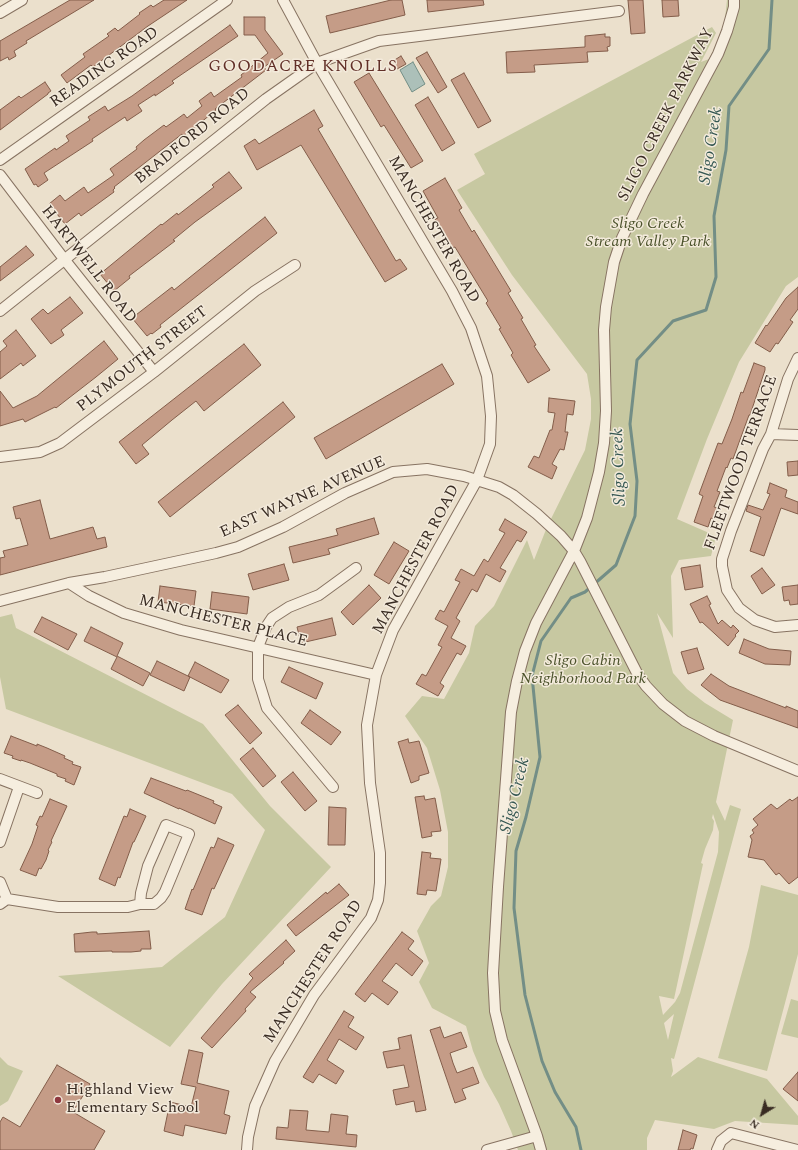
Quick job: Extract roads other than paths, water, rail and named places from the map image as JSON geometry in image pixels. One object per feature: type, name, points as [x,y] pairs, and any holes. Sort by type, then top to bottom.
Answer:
[{"type":"street","points":[[0,13],[22,0]]},
{"type":"street","name":"READING ROAD","points":[[0,160],[227,0]]},
{"type":"street","name":"MANCHESTER ROAD","points":[[247,1150],[248,1137],[255,1106],[274,1061],[314,995],[371,918],[378,900],[380,883],[380,852],[370,783],[367,725],[376,675],[393,630],[477,480],[490,444],[491,416],[487,376],[471,328],[448,284],[316,63],[283,0]]},
{"type":"street","name":"SLIGO CREEK PARKWAY","points":[[541,1150],[502,1040],[495,1011],[493,973],[511,712],[525,651],[536,623],[574,551],[594,495],[604,443],[606,411],[604,330],[606,307],[614,262],[622,238],[643,194],[718,54],[727,32],[734,7],[734,0]]},
{"type":"street","name":"BRADFORD ROAD","points":[[0,311],[266,99],[316,63],[379,41],[620,11]]},
{"type":"street","name":"HARTWELL ROAD","points":[[0,175],[64,259],[154,372]]},
{"type":"street","name":"PLYMOUTH STREET","points":[[0,457],[40,452],[60,443],[154,372],[255,291],[295,265]]},
{"type":"street","name":"FLEETWOOD TERRACE","points":[[798,358],[788,379],[770,434],[731,531],[722,559],[727,590],[739,608],[755,620],[774,627],[798,625]]},
{"type":"street","points":[[770,434],[798,435]]},
{"type":"street","name":"EAST WAYNE AVENUE","points":[[0,601],[69,583],[105,577],[238,547],[283,527],[318,507],[393,472],[427,469],[464,476],[499,488],[523,503],[537,514],[574,551],[586,572],[629,660],[646,686],[674,714],[714,736],[798,771]]},
{"type":"street","points":[[333,787],[267,708],[258,679],[258,648],[266,627],[272,618],[289,607],[319,595],[356,568]]},
{"type":"street","name":"MANCHESTER PLACE","points":[[69,583],[89,596],[124,613],[181,630],[376,675]]},
{"type":"street","points":[[0,779],[37,793]]},
{"type":"street","points":[[0,842],[19,787]]},
{"type":"street","points":[[0,882],[3,901],[58,907],[128,907],[140,904],[154,904],[165,892],[189,834],[166,825],[148,866],[141,893],[140,904]]},
{"type":"street","points":[[717,1150],[721,1142],[730,1133],[798,1150]]},
{"type":"street","points":[[487,1150],[537,1136]]},
{"type":"water","points":[[413,62],[425,84],[412,92],[400,70]]},
{"type":"waterway","name":"Sligo Creek","points":[[581,1150],[576,1127],[555,1092],[542,1061],[525,995],[514,908],[516,851],[526,817],[540,757],[532,676],[541,641],[571,598],[585,592],[616,565],[635,516],[637,481],[630,424],[637,360],[673,321],[706,310],[716,277],[714,216],[726,150],[729,106],[769,49],[772,0]]},
{"type":"place","name":"Highland View Elementary School","points":[[58,1100]]},
{"type":"district","name":"GOODACRE KNOLLS","points":[[303,68]]},
{"type":"park label","name":"Sligo Creek Stream Valley Park","points":[[648,234]]},
{"type":"park label","name":"Sligo Cabin Neighborhood Park","points":[[583,671]]}]
